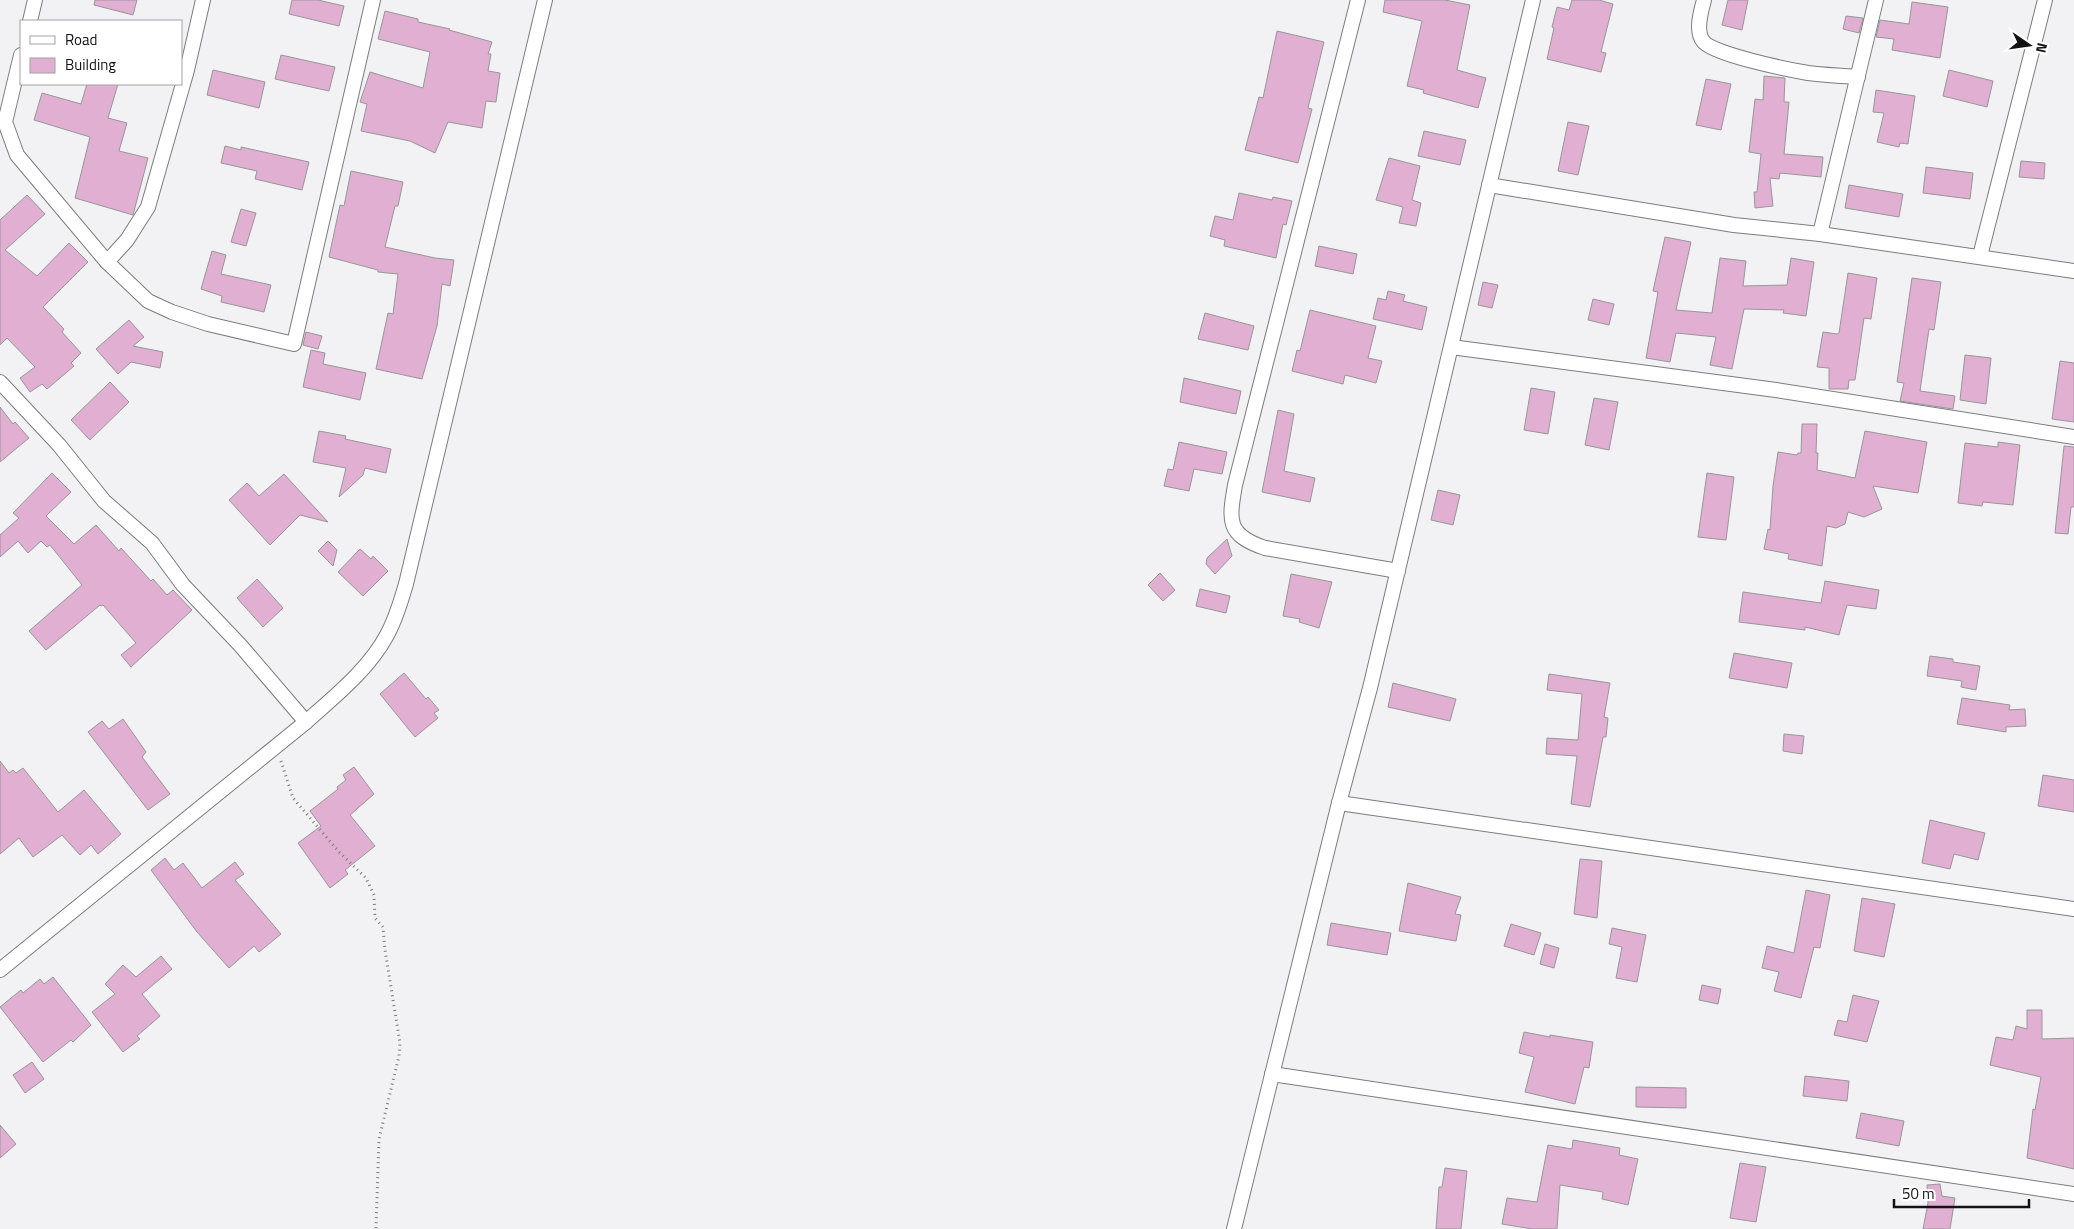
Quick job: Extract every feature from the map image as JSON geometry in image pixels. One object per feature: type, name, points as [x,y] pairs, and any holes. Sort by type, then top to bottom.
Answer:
[{"type":"street","points":[[30,20],[35,0]]},
{"type":"street","points":[[107,262],[127,240],[148,206],[187,70],[203,0]]},
{"type":"street","points":[[20,59],[5,122],[17,155],[107,262],[148,301],[172,312],[208,324],[294,344],[374,0]]},
{"type":"street","points":[[0,970],[306,722],[342,690],[370,659],[387,635],[406,584],[544,0]]},
{"type":"street","points":[[1358,0],[1236,485],[1232,522],[1238,534],[1249,542],[1265,548],[1398,571]]},
{"type":"street","points":[[1234,1229],[1339,803],[1370,688],[1533,0]]},
{"type":"street","points":[[1704,0],[1700,36],[1704,43],[1713,48],[1736,56],[1808,73],[1858,77]]},
{"type":"street","points":[[1820,234],[1876,0]]},
{"type":"street","points":[[1980,256],[2046,0]]},
{"type":"street","points":[[1489,186],[1734,225],[1820,234],[2074,271]]},
{"type":"street","points":[[1451,347],[1776,390],[2074,437]]},
{"type":"street","points":[[0,382],[59,444],[104,500],[152,543],[183,586],[240,645],[306,722]]},
{"type":"street","points":[[1339,803],[2074,909]]},
{"type":"street","points":[[1272,1074],[2074,1194]]},
{"type":"path","points":[[277,746],[293,798],[339,852],[366,878],[374,895],[375,918],[383,927],[400,1043],[399,1056],[379,1139],[376,1229]]},
{"type":"building","points":[[95,0],[137,0],[133,15],[94,5]]},
{"type":"building","points":[[292,0],[318,0],[344,6],[339,26],[289,14]]},
{"type":"building","points":[[1385,0],[1445,0],[1470,5],[1457,70],[1486,78],[1478,108],[1423,93],[1424,90],[1407,86],[1422,21],[1383,12]]},
{"type":"building","points":[[1572,0],[1599,0],[1613,4],[1601,52],[1606,53],[1601,72],[1547,59],[1557,7],[1569,10]]},
{"type":"building","points":[[1728,0],[1748,0],[1742,30],[1722,25]]},
{"type":"building","points":[[1912,2],[1948,7],[1940,58],[1892,50],[1894,39],[1876,37],[1880,20],[1909,24]]},
{"type":"building","points":[[385,11],[492,42],[488,54],[491,54],[488,71],[500,73],[496,102],[486,101],[482,128],[448,122],[435,153],[410,141],[361,131],[367,104],[360,102],[370,72],[423,88],[430,52],[378,39]]},
{"type":"building","points":[[1846,16],[1863,18],[1859,33],[1843,29]]},
{"type":"building","points":[[1277,31],[1324,42],[1308,108],[1312,109],[1298,163],[1245,150],[1259,97],[1263,98]]},
{"type":"building","points":[[281,55],[335,67],[329,91],[275,79]]},
{"type":"building","points":[[213,70],[265,82],[259,108],[207,95]]},
{"type":"building","points":[[1949,70],[1993,81],[1987,107],[1943,96]]},
{"type":"building","points":[[1764,76],[1785,78],[1784,102],[1789,102],[1784,154],[1823,157],[1821,177],[1780,173],[1779,179],[1770,178],[1773,206],[1755,208],[1754,192],[1757,192],[1761,154],[1749,152],[1755,99],[1763,100]]},
{"type":"building","points":[[1706,79],[1731,84],[1721,130],[1696,125]]},
{"type":"building","points":[[87,85],[118,85],[108,118],[127,123],[119,151],[148,158],[133,215],[75,198],[90,137],[34,120],[42,93],[81,104]]},
{"type":"building","points":[[1876,90],[1915,96],[1908,144],[1900,143],[1899,147],[1877,142],[1884,113],[1873,112]]},
{"type":"building","points":[[1568,122],[1589,126],[1578,175],[1558,171]]},
{"type":"building","points":[[1424,131],[1466,140],[1460,165],[1418,156]]},
{"type":"building","points":[[225,146],[241,150],[241,147],[309,162],[302,190],[255,179],[257,171],[221,163]]},
{"type":"building","points":[[1389,158],[1420,166],[1412,200],[1421,203],[1416,226],[1399,223],[1403,207],[1376,200]]},
{"type":"building","points":[[2021,161],[2045,163],[2044,179],[2019,177]]},
{"type":"building","points":[[1926,167],[1973,173],[1970,199],[1923,193]]},
{"type":"building","points":[[351,171],[403,182],[398,206],[395,206],[385,247],[435,258],[454,260],[450,286],[442,284],[437,326],[422,379],[376,369],[388,313],[393,314],[398,274],[378,272],[378,270],[329,257],[340,205],[344,206]]},
{"type":"building","points":[[1849,185],[1903,194],[1899,217],[1845,208]]},
{"type":"building","points":[[1239,193],[1272,200],[1273,197],[1292,201],[1286,225],[1283,224],[1276,258],[1224,246],[1225,240],[1210,236],[1215,216],[1233,220]]},
{"type":"building","points":[[27,195],[45,214],[5,250],[37,276],[69,243],[88,262],[43,307],[64,329],[62,332],[81,353],[71,363],[74,366],[47,389],[42,384],[30,392],[20,378],[35,367],[7,338],[0,345],[0,220]]},
{"type":"building","points":[[241,209],[256,213],[246,246],[231,242]]},
{"type":"building","points":[[1665,237],[1691,242],[1676,310],[1712,313],[1720,258],[1746,261],[1743,286],[1787,285],[1791,258],[1814,262],[1806,316],[1783,313],[1784,310],[1744,309],[1732,369],[1710,365],[1716,337],[1676,333],[1670,362],[1646,358],[1658,292],[1653,291]]},
{"type":"building","points":[[1319,246],[1357,254],[1353,274],[1315,266]]},
{"type":"building","points":[[212,251],[226,255],[221,274],[271,285],[264,312],[221,302],[222,296],[201,289]]},
{"type":"building","points":[[1848,273],[1877,278],[1871,319],[1864,318],[1855,380],[1849,380],[1848,389],[1829,389],[1829,368],[1817,367],[1823,332],[1839,333]]},
{"type":"building","points":[[1912,278],[1941,282],[1934,330],[1929,329],[1920,391],[1955,396],[1953,409],[1900,401],[1904,383],[1897,382]]},
{"type":"building","points":[[1483,282],[1498,285],[1492,308],[1478,305]]},
{"type":"building","points":[[1388,291],[1405,295],[1403,301],[1427,307],[1422,330],[1373,319],[1378,298],[1386,300]]},
{"type":"building","points":[[1593,299],[1614,304],[1609,325],[1588,320]]},
{"type":"building","points":[[1310,310],[1376,326],[1368,358],[1382,361],[1376,383],[1345,375],[1343,384],[1292,371],[1297,350],[1300,351]]},
{"type":"building","points":[[1205,313],[1254,326],[1248,350],[1198,339]]},
{"type":"building","points":[[129,320],[144,337],[133,346],[163,352],[160,368],[131,362],[118,374],[96,349]]},
{"type":"building","points":[[306,332],[322,336],[318,349],[303,345]]},
{"type":"building","points":[[311,350],[325,353],[323,364],[366,373],[360,400],[303,387]]},
{"type":"building","points":[[1965,355],[1991,358],[1986,404],[1960,400]]},
{"type":"building","points":[[2060,361],[2074,363],[2074,422],[2052,419]]},
{"type":"building","points":[[1184,378],[1241,391],[1236,414],[1180,402]]},
{"type":"building","points":[[110,382],[129,402],[90,440],[71,420]]},
{"type":"building","points":[[1531,388],[1555,392],[1548,434],[1524,430]]},
{"type":"building","points":[[1594,398],[1618,402],[1609,450],[1585,445]]},
{"type":"building","points":[[0,407],[13,424],[15,422],[29,438],[0,462]]},
{"type":"building","points":[[1278,410],[1294,414],[1284,471],[1315,478],[1310,502],[1262,492]]},
{"type":"building","points":[[1802,424],[1817,424],[1817,470],[1855,478],[1865,431],[1927,442],[1918,493],[1873,486],[1882,509],[1864,517],[1848,512],[1845,524],[1836,528],[1827,526],[1822,566],[1788,559],[1789,554],[1764,549],[1768,529],[1770,530],[1773,486],[1778,452],[1797,455],[1801,453]]},
{"type":"building","points":[[319,431],[346,436],[345,439],[391,449],[386,473],[365,468],[363,475],[339,497],[346,468],[313,462]]},
{"type":"building","points":[[1179,442],[1227,452],[1222,474],[1194,469],[1189,491],[1164,486],[1168,469],[1173,470]]},
{"type":"building","points":[[1998,442],[2020,445],[2013,505],[1983,502],[1982,506],[1958,503],[1965,443],[1998,447]]},
{"type":"building","points":[[2064,446],[2074,447],[2074,507],[2071,507],[2068,534],[2055,533]]},
{"type":"building","points":[[52,473],[71,492],[46,516],[74,544],[96,525],[119,551],[121,548],[151,581],[153,579],[167,595],[173,590],[192,610],[131,667],[121,655],[136,643],[103,605],[100,605],[46,650],[29,631],[82,585],[50,545],[47,547],[41,541],[28,553],[18,541],[0,557],[0,535],[19,518],[13,513]]},
{"type":"building","points":[[1707,473],[1734,477],[1726,540],[1698,537]]},
{"type":"building","points":[[284,474],[328,522],[300,515],[270,545],[229,500],[247,483],[259,496]]},
{"type":"building","points":[[1438,490],[1460,495],[1453,525],[1431,520]]},
{"type":"building","points":[[1227,539],[1232,556],[1215,574],[1206,564],[1207,558]]},
{"type":"building","points":[[328,541],[337,550],[333,566],[318,551]]},
{"type":"building","points":[[360,549],[371,559],[373,556],[388,571],[363,596],[338,572]]},
{"type":"building","points":[[1160,573],[1175,590],[1163,601],[1148,585]]},
{"type":"building","points":[[1291,574],[1332,582],[1319,628],[1299,622],[1300,619],[1283,616]]},
{"type":"building","points":[[257,579],[283,608],[263,627],[237,598]]},
{"type":"building","points":[[1825,581],[1879,590],[1876,609],[1847,605],[1839,635],[1805,627],[1805,630],[1739,622],[1743,592],[1821,603]]},
{"type":"building","points":[[1200,589],[1230,596],[1226,613],[1196,606]]},
{"type":"building","points":[[1734,653],[1792,663],[1787,688],[1729,678]]},
{"type":"building","points":[[1930,656],[1953,659],[1953,662],[1980,666],[1976,690],[1961,687],[1962,681],[1927,676]]},
{"type":"building","points":[[404,673],[426,699],[428,697],[439,710],[434,713],[438,718],[415,737],[380,694]]},
{"type":"building","points":[[1549,674],[1610,683],[1604,717],[1608,718],[1606,737],[1603,737],[1590,807],[1571,804],[1577,756],[1546,754],[1547,738],[1578,740],[1582,694],[1547,690]]},
{"type":"building","points":[[1393,683],[1456,699],[1450,721],[1388,707]]},
{"type":"building","points":[[1962,698],[2010,705],[2009,710],[2025,709],[2026,726],[2006,727],[2006,732],[1957,724]]},
{"type":"building","points":[[123,719],[146,752],[142,757],[170,794],[148,810],[88,732],[102,721],[109,729]]},
{"type":"building","points":[[1784,734],[1804,736],[1802,754],[1783,751]]},
{"type":"building","points":[[0,761],[9,773],[13,770],[16,773],[23,768],[58,812],[84,790],[121,834],[98,854],[91,845],[80,855],[62,835],[33,857],[19,838],[0,854]]},
{"type":"building","points":[[354,767],[374,794],[350,815],[375,846],[345,870],[348,874],[330,888],[298,843],[321,826],[310,811],[338,789],[337,787],[346,780],[343,775]]},
{"type":"building","points":[[2043,775],[2074,780],[2074,812],[2038,806]]},
{"type":"building","points":[[1930,820],[1985,833],[1978,860],[1954,854],[1950,869],[1922,863]]},
{"type":"building","points":[[165,858],[174,870],[183,863],[202,888],[235,862],[244,874],[235,880],[281,934],[259,952],[254,946],[229,968],[197,932],[151,870]]},
{"type":"building","points":[[1580,859],[1602,861],[1597,918],[1574,914]]},
{"type":"building","points":[[1408,883],[1461,897],[1455,914],[1461,915],[1456,941],[1399,931]]},
{"type":"building","points":[[1806,890],[1830,895],[1820,948],[1814,947],[1801,998],[1774,991],[1779,972],[1762,968],[1767,946],[1794,953]]},
{"type":"building","points":[[1862,898],[1895,904],[1884,957],[1854,951]]},
{"type":"building","points":[[1331,923],[1391,933],[1387,955],[1327,945]]},
{"type":"building","points":[[1511,924],[1541,933],[1534,955],[1504,946]]},
{"type":"building","points":[[1612,928],[1646,935],[1637,982],[1616,978],[1622,947],[1609,944]]},
{"type":"building","points":[[1545,944],[1559,948],[1554,968],[1540,964]]},
{"type":"building","points":[[161,956],[172,969],[142,994],[160,1016],[137,1036],[140,1039],[123,1052],[92,1012],[115,994],[105,984],[123,965],[136,977]]},
{"type":"building","points":[[53,977],[91,1025],[73,1042],[71,1040],[43,1062],[0,1007],[21,990],[23,993],[40,979],[44,984]]},
{"type":"building","points":[[1702,985],[1721,989],[1718,1004],[1699,1000]]},
{"type":"building","points":[[1853,995],[1879,1001],[1867,1042],[1834,1035],[1838,1020],[1847,1022]]},
{"type":"building","points":[[2027,1010],[2042,1010],[2042,1039],[2074,1038],[2074,1169],[2027,1158],[2033,1109],[2035,1110],[2041,1077],[1990,1065],[1996,1037],[2013,1040],[2016,1026],[2027,1029]]},
{"type":"building","points":[[1524,1032],[1593,1042],[1589,1068],[1584,1067],[1575,1104],[1525,1092],[1534,1057],[1519,1053]]},
{"type":"building","points":[[32,1062],[44,1079],[25,1093],[13,1075]]},
{"type":"building","points":[[1805,1076],[1849,1081],[1847,1101],[1803,1096]]},
{"type":"building","points":[[1636,1087],[1686,1088],[1686,1108],[1636,1107]]},
{"type":"building","points":[[1861,1113],[1904,1121],[1899,1146],[1856,1138]]},
{"type":"building","points":[[0,1125],[16,1144],[0,1158]]},
{"type":"building","points":[[1573,1140],[1620,1148],[1619,1155],[1638,1159],[1628,1205],[1602,1199],[1603,1192],[1560,1185],[1557,1229],[1532,1229],[1502,1224],[1507,1198],[1537,1202],[1548,1145],[1572,1149]]},
{"type":"building","points":[[1740,1163],[1766,1167],[1756,1222],[1730,1218]]},
{"type":"building","points":[[1445,1168],[1467,1171],[1461,1229],[1436,1229],[1439,1187],[1442,1187]]},
{"type":"building","points":[[1940,1184],[1942,1196],[1955,1198],[1950,1229],[1923,1229],[1928,1203],[1927,1185]]}]
